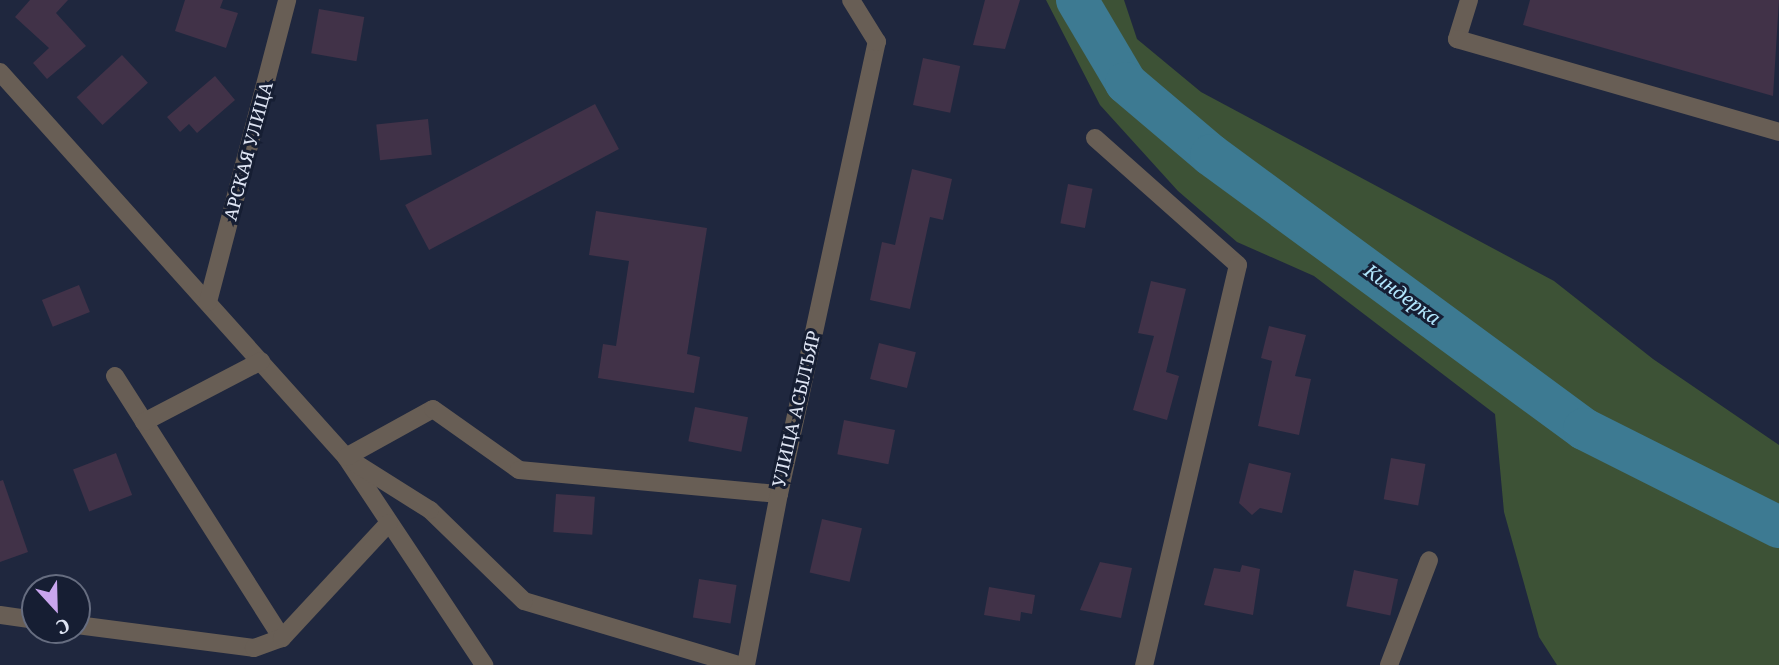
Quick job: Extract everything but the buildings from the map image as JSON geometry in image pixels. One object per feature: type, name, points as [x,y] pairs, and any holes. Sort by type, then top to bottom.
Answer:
[{"type":"street","name":"АРСКАЯ УЛИЦА","points":[[208,302],[287,0]]},
{"type":"street","name":"УЛИЦА АСЫЛЪЯР","points":[[346,457],[433,409],[519,470],[779,494],[877,42],[851,0]]},
{"type":"street","points":[[1469,0],[1457,39],[1779,132]]},
{"type":"street","points":[[0,72],[346,457],[484,665]]},
{"type":"street","points":[[1095,138],[1238,265],[1144,665]]},
{"type":"street","points":[[144,422],[261,361]]},
{"type":"street","points":[[115,376],[282,638]]},
{"type":"street","points":[[346,457],[430,510],[524,601],[739,665]]},
{"type":"street","points":[[746,665],[779,494]]},
{"type":"street","points":[[91,627],[254,648],[282,638],[389,523]]},
{"type":"street","points":[[1389,665],[1429,560]]},
{"type":"street","points":[[0,615],[21,618]]},
{"type":"green space","points":[[1046,0],[1124,0],[1137,39],[1201,92],[1554,281],[1653,359],[1779,445],[1779,665],[1557,665],[1539,637],[1504,512],[1495,414],[1314,276],[1237,242],[1178,191],[1100,105]]},
{"type":"waterway","name":"Киндерка","points":[[1077,0],[1126,83],[1211,155],[1584,429],[1779,527]]}]
